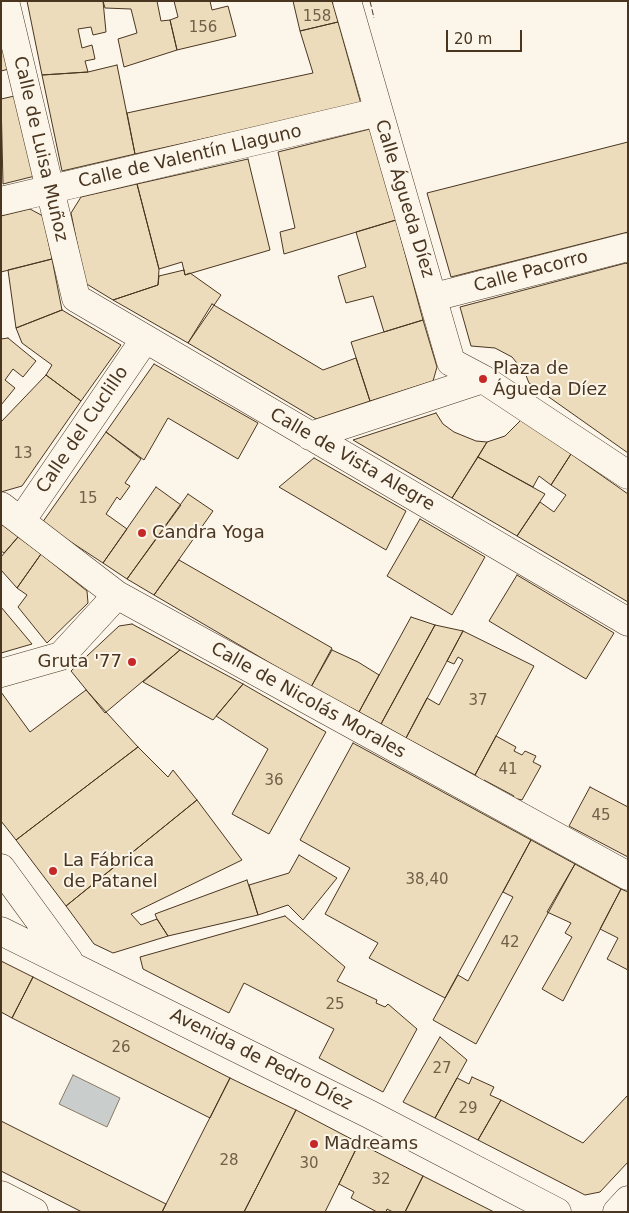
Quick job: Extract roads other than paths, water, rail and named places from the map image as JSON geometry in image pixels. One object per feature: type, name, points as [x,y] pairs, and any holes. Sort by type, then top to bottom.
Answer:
[{"type":"street","name":"Calle de Luisa Muñoz","points":[[5,1],[76,298]]},
{"type":"street","name":"Calle Águeda Díez","points":[[347,1],[451,362],[483,379],[628,475]]},
{"type":"street","name":"Calle de Valentín Llaguno","points":[[1,201],[378,112]]},
{"type":"street","name":"Calle Pacorro","points":[[434,298],[628,247]]},
{"type":"street","name":"Calle de Vista Alegre","points":[[76,298],[628,622]]},
{"type":"street","name":"Calle del Cuclillo","points":[[11,514],[145,339]]},
{"type":"street","points":[[310,436],[483,379]]},
{"type":"street","name":"Calle de Nicolás Morales","points":[[11,514],[117,595],[628,876]]},
{"type":"street","points":[[1,673],[60,656],[117,595]]},
{"type":"street","name":"Avenida de Pedro Díez","points":[[1,868],[71,964],[557,1212]]},
{"type":"street","points":[[1,931],[71,964]]},
{"type":"street","points":[[1,1195],[34,1212]]},
{"type":"street","points":[[617,1212],[628,1200]]},
{"type":"place","name":"Plaza de Águeda Díez","points":[[483,379]]},
{"type":"place","name":"Candra Yoga","points":[[142,533]]},
{"type":"place","name":"Gruta '77","points":[[132,662]]},
{"type":"place","name":"La Fábrica de Patanel","points":[[53,871]]},
{"type":"place","name":"Madreams","points":[[314,1144]]}]
